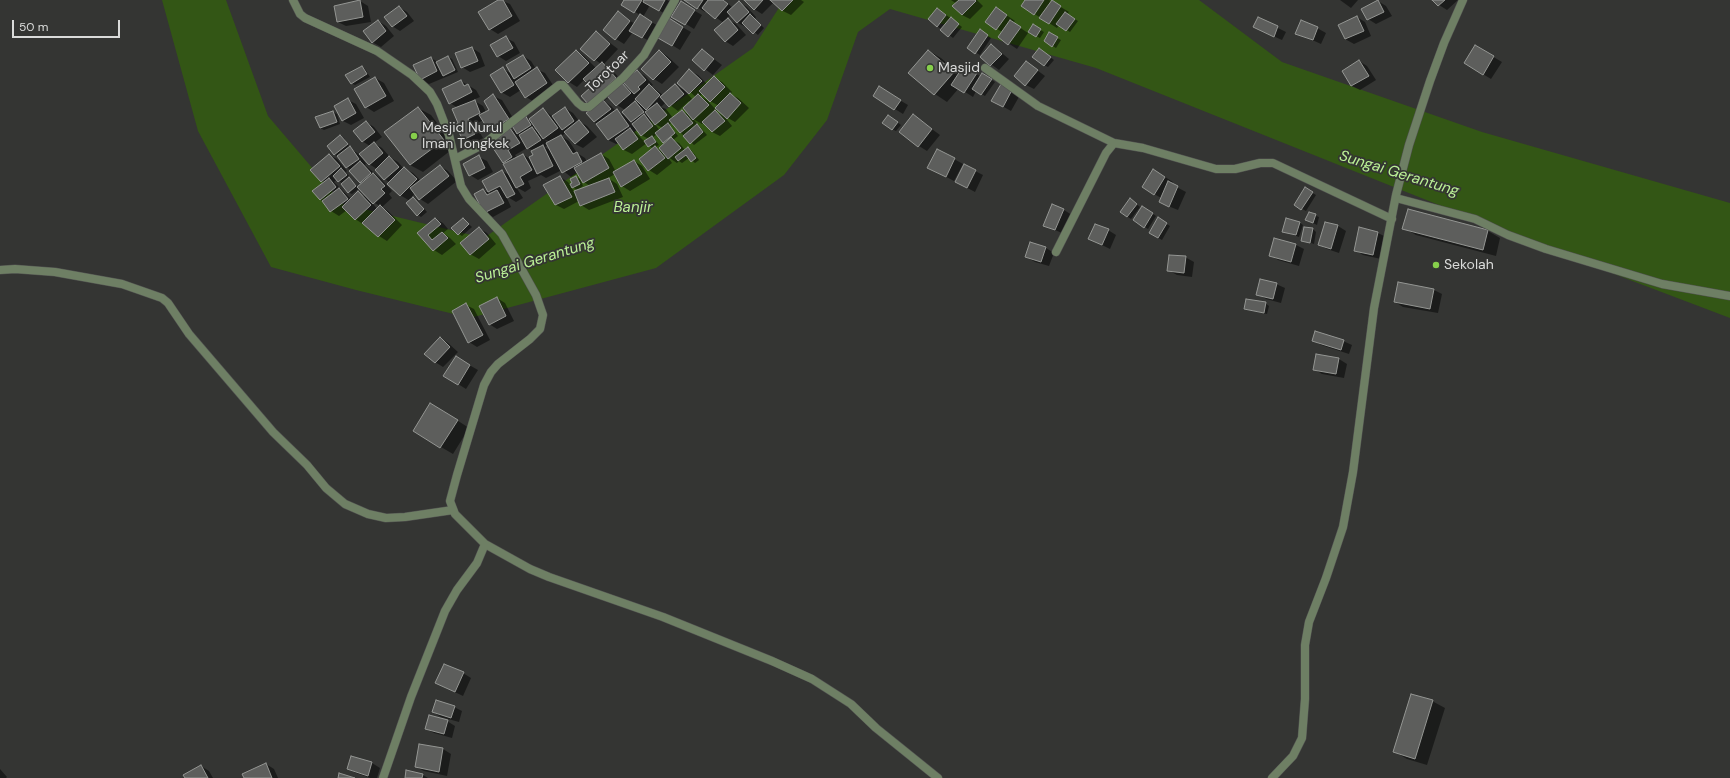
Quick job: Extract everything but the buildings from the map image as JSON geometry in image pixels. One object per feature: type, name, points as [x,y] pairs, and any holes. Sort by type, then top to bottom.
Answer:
[{"type":"street","points":[[293,0],[300,14],[305,18],[376,51],[412,75],[423,85],[434,99],[442,117],[455,159],[461,186],[469,199],[502,234],[528,280],[541,308],[543,322],[540,329],[498,364],[486,379],[450,499],[453,510],[463,523],[485,544],[530,569],[663,617],[772,661],[812,679],[851,704],[876,728],[938,778]]},
{"type":"street","name":"Torotoar","points":[[455,159],[484,144],[559,86],[563,85],[578,103],[584,107],[589,107],[623,78],[644,55],[675,0]]},
{"type":"street","points":[[1272,778],[1293,756],[1302,738],[1305,699],[1306,645],[1309,622],[1343,527],[1353,472],[1374,308],[1396,196],[1409,145],[1444,43],[1463,0]]},
{"type":"street","points":[[985,68],[1038,106],[1114,143],[1143,148],[1216,169],[1236,169],[1260,163],[1273,163],[1392,219]]},
{"type":"street","points":[[1056,252],[1106,153],[1114,143]]},
{"type":"street","points":[[1396,196],[1475,219],[1508,235],[1546,249],[1662,284],[1730,296]]},
{"type":"street","points":[[0,270],[15,269],[55,272],[122,284],[162,298],[168,303],[189,334],[273,432],[307,465],[326,488],[345,504],[368,514],[386,518],[405,517],[453,510]]},
{"type":"street","points":[[383,778],[411,698],[446,611],[457,590],[476,563],[485,544]]},
{"type":"water","name":"Banjir","points":[[162,0],[226,0],[268,116],[343,204],[484,238],[753,48],[784,0],[1199,0],[1282,62],[1482,132],[1730,203],[1730,318],[1564,255],[1096,68],[890,9],[858,32],[827,120],[784,175],[656,268],[470,318],[271,267],[198,131]]},
{"type":"place","name":"Masjid","points":[[930,68]]},
{"type":"place","name":"Mesjid Nurul Iman Tongkek","points":[[414,136]]},
{"type":"place","name":"Sekolah","points":[[1436,265]]},
{"type":"water label","name":"Sungai Gerantung","points":[[1399,174]]},
{"type":"water label","name":"Sungai Gerantung","points":[[535,261]]}]
